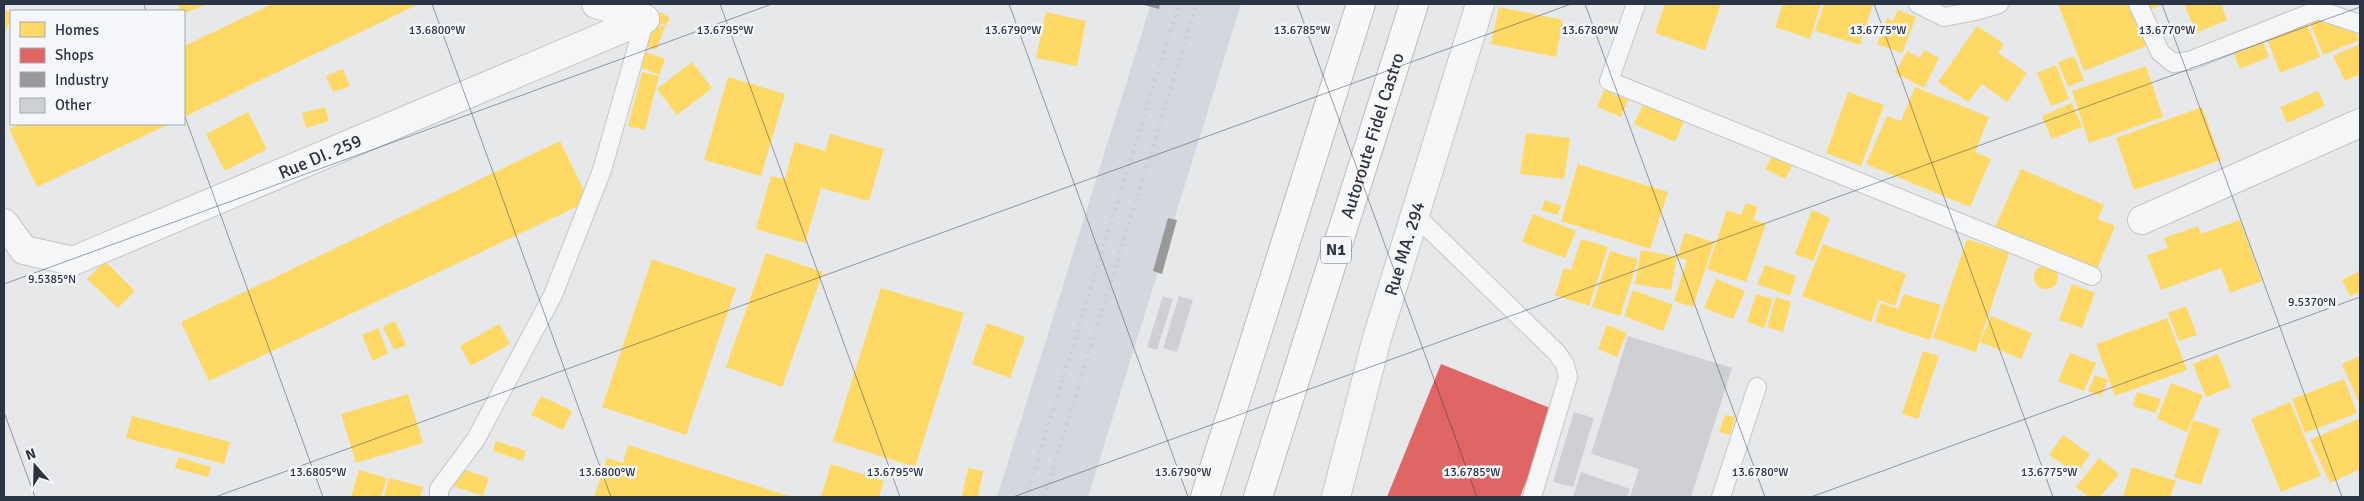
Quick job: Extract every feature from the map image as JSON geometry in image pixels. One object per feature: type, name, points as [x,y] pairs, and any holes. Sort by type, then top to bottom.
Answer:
[{"type":"highway","points":[[1205,497],[1361,4]]},
{"type":"highway","name":"Autoroute Fidel Castro","points":[[1258,497],[1414,4]]},
{"type":"street","points":[[596,4],[647,11]]},
{"type":"street","name":"Rue MA. 294","points":[[1336,497],[1377,338],[1480,4]]},
{"type":"street","name":"Rue DI. 259","points":[[4,223],[24,250],[73,261],[647,11]]},
{"type":"street","points":[[2142,220],[2360,123]]},
{"type":"lane","points":[[1636,4],[1609,81],[2092,276]]},
{"type":"lane","points":[[1918,4],[1944,17],[1976,11],[1999,4]]},
{"type":"lane","points":[[2138,4],[2160,52],[2173,63],[2189,62],[2317,7],[2360,24]]},
{"type":"lane","points":[[439,497],[439,489],[476,439],[553,295],[602,170],[647,11]]},
{"type":"lane","points":[[1415,216],[1557,353],[1565,365],[1568,377],[1532,497]]},
{"type":"lane","points":[[1721,497],[1757,387]]},
{"type":"shaded area","points":[[1151,4],[1241,4],[1088,497],[997,497]]},
{"type":"building: Homes","points":[[178,4],[208,4],[185,13],[185,10],[180,10]]},
{"type":"building: Homes","points":[[272,4],[417,5],[185,117],[185,46]]},
{"type":"building: Homes","points":[[1665,4],[1721,4],[1705,50],[1655,33]]},
{"type":"building: Homes","points":[[1783,4],[1821,4],[1810,39],[1775,27]]},
{"type":"building: Homes","points":[[1824,4],[1873,4],[1860,45],[1815,31]]},
{"type":"building: Homes","points":[[2058,4],[2129,4],[2146,46],[2084,71]]},
{"type":"building: Homes","points":[[2149,4],[2164,4],[2151,9]]},
{"type":"building: Homes","points":[[2184,4],[2221,4],[2227,20],[2196,33]]},
{"type":"building: Homes","points":[[1499,7],[1563,20],[1556,57],[1491,44]]},
{"type":"building: Homes","points":[[4,9],[10,12],[10,21],[4,35]]},
{"type":"building: Homes","points":[[1898,10],[1916,17],[1902,53],[1877,44],[1887,18],[1893,21]]},
{"type":"building: Homes","points":[[661,12],[670,18],[666,26],[656,21]]},
{"type":"building: Homes","points":[[1046,12],[1086,21],[1077,66],[1036,58]]},
{"type":"building: Homes","points":[[2329,16],[2355,30],[2359,40],[2323,55],[2310,23]]},
{"type":"building: Homes","points":[[2305,18],[2320,57],[2280,73],[2265,34]]},
{"type":"building: Homes","points":[[650,22],[665,27],[656,50],[642,44]]},
{"type":"building: Homes","points":[[1977,26],[2004,44],[1998,53],[2027,73],[2007,102],[1982,84],[1968,102],[1938,82]]},
{"type":"building: Homes","points":[[2261,37],[2269,57],[2240,69],[2232,48]]},
{"type":"building: Homes","points":[[2360,44],[2360,74],[2345,81],[2333,56]]},
{"type":"building: Homes","points":[[1924,50],[1939,58],[1924,88],[1895,73],[1907,51],[1920,58]]},
{"type":"building: Homes","points":[[643,51],[665,59],[659,75],[637,66]]},
{"type":"building: Homes","points":[[2074,56],[2084,80],[2068,87],[2058,62]]},
{"type":"building: Homes","points":[[692,62],[712,88],[677,115],[657,89]]},
{"type":"building: Homes","points":[[2056,65],[2069,99],[2051,106],[2037,73]]},
{"type":"building: Homes","points":[[2146,66],[2163,117],[2089,143],[2072,91]]},
{"type":"building: Homes","points":[[343,69],[350,86],[333,92],[326,76]]},
{"type":"building: Homes","points":[[642,72],[659,76],[645,130],[628,126]]},
{"type":"building: Homes","points":[[728,77],[785,94],[761,176],[704,160]]},
{"type":"building: Homes","points":[[1915,87],[1989,117],[1975,152],[1991,159],[1970,207],[1866,164],[1887,116],[1901,121]]},
{"type":"building: Homes","points":[[1604,90],[1628,100],[1621,117],[1597,107]]},
{"type":"building: Homes","points":[[2318,91],[2325,106],[2287,123],[2280,107]]},
{"type":"building: Homes","points":[[1848,92],[1884,105],[1861,166],[1826,153]]},
{"type":"building: Homes","points":[[1645,100],[1685,119],[1675,142],[1634,124]]},
{"type":"building: Homes","points":[[2072,103],[2082,127],[2052,139],[2042,116]]},
{"type":"building: Homes","points":[[325,107],[329,121],[306,128],[302,113]]},
{"type":"building: Homes","points":[[2202,107],[2221,160],[2134,190],[2116,138]]},
{"type":"building: Homes","points":[[248,112],[267,149],[225,171],[206,134]]},
{"type":"building: Homes","points":[[19,125],[167,125],[37,187],[9,129]]},
{"type":"building: Homes","points":[[1526,133],[1570,138],[1564,179],[1520,174]]},
{"type":"building: Homes","points":[[830,134],[884,149],[869,201],[821,188],[805,243],[756,229],[771,176],[785,179],[795,142],[825,151]]},
{"type":"building: Homes","points":[[560,141],[589,201],[209,381],[181,322]]},
{"type":"building: Homes","points":[[1773,154],[1793,164],[1785,179],[1765,169]]},
{"type":"building: Homes","points":[[1578,164],[1668,192],[1650,249],[1561,221]]},
{"type":"building: Homes","points":[[2021,169],[2104,205],[2098,219],[2115,226],[2097,269],[1995,227]]},
{"type":"building: Homes","points":[[1545,200],[1561,206],[1558,215],[1541,210]]},
{"type":"building: Homes","points":[[1746,203],[1758,207],[1753,220],[1766,224],[1746,282],[1707,269],[1727,210],[1741,215]]},
{"type":"building: Homes","points":[[1812,210],[1830,218],[1813,261],[1795,254]]},
{"type":"building: Homes","points":[[1533,214],[1576,231],[1565,258],[1522,242]]},
{"type":"building: Homes","points":[[2240,220],[2262,281],[2230,293],[2221,268],[2161,290],[2147,255],[2168,248],[2164,238],[2198,226],[2201,234]]},
{"type":"building: Homes","points":[[1685,233],[1714,242],[1693,307],[1674,301],[1687,260],[1677,257]]},
{"type":"building: Homes","points":[[1581,239],[1608,247],[1589,306],[1555,295],[1564,268],[1571,270]]},
{"type":"building: Homes","points":[[1967,239],[2009,253],[1976,352],[1933,338]]},
{"type":"building: Homes","points":[[1823,244],[1906,274],[1895,306],[1879,300],[1871,322],[1802,296]]},
{"type":"building: Homes","points":[[1641,250],[1677,257],[1671,290],[1635,284]]},
{"type":"building: Homes","points":[[1610,251],[1638,259],[1620,316],[1592,307]]},
{"type":"building: Homes","points":[[766,253],[823,272],[782,387],[726,367]]},
{"type":"building: Homes","points":[[652,259],[736,288],[686,435],[602,407]]},
{"type":"building: Homes","points":[[105,261],[135,291],[118,308],[87,279]]},
{"type":"building: Homes","points":[[1765,265],[1796,276],[1790,296],[1757,284]]},
{"type":"building: Homes","points":[[2046,265],[2055,268],[2058,277],[2055,286],[2046,289],[2037,286],[2034,277],[2037,268]]},
{"type":"building: Homes","points":[[2360,271],[2360,292],[2350,296],[2342,280]]},
{"type":"building: Homes","points":[[1716,279],[1745,291],[1733,319],[1704,308]]},
{"type":"building: Homes","points":[[2072,284],[2095,293],[2082,328],[2059,320]]},
{"type":"building: Homes","points":[[881,288],[964,313],[915,467],[833,441]]},
{"type":"building: Homes","points":[[1633,290],[1673,305],[1663,331],[1624,316]]},
{"type":"building: Homes","points":[[1756,294],[1773,299],[1764,328],[1747,322]]},
{"type":"building: Homes","points":[[1904,294],[1941,305],[1930,340],[1875,322],[1881,303],[1898,309]]},
{"type":"building: Homes","points":[[1776,297],[1791,302],[1783,332],[1767,327]]},
{"type":"building: Homes","points":[[2186,306],[2197,335],[2179,341],[2168,313]]},
{"type":"building: Homes","points":[[1991,316],[2032,333],[2021,359],[1980,342]]},
{"type":"building: Homes","points":[[2167,318],[2187,370],[2115,396],[2096,344]]},
{"type":"building: Homes","points":[[395,321],[406,345],[394,350],[383,327]]},
{"type":"building: Homes","points":[[987,323],[1025,337],[1010,378],[972,364]]},
{"type":"building: Homes","points":[[499,324],[510,344],[471,366],[460,346]]},
{"type":"building: Homes","points":[[1607,325],[1627,333],[1617,357],[1598,349]]},
{"type":"building: Homes","points":[[378,328],[388,353],[373,361],[362,335]]},
{"type":"building: Homes","points":[[1923,351],[1939,356],[1918,419],[1902,414]]},
{"type":"building: Homes","points":[[2070,353],[2096,363],[2084,391],[2058,381]]},
{"type":"building: Homes","points":[[2218,354],[2231,387],[2206,397],[2193,364]]},
{"type":"building: Homes","points":[[2360,356],[2360,405],[2342,364]]},
{"type":"building: Homes","points":[[2095,375],[2108,380],[2101,396],[2088,391]]},
{"type":"building: Homes","points":[[2344,379],[2357,413],[2305,433],[2292,399]]},
{"type":"building: Homes","points":[[2171,383],[2203,395],[2187,432],[2157,419]]},
{"type":"building: Homes","points":[[2137,392],[2161,399],[2156,413],[2133,406]]},
{"type":"building: Homes","points":[[408,394],[423,443],[356,463],[341,414]]},
{"type":"building: Homes","points":[[541,396],[572,411],[563,430],[531,415]]},
{"type":"building: Homes","points":[[2290,402],[2321,476],[2281,492],[2251,419]]},
{"type":"building: Homes","points":[[1725,415],[1735,417],[1730,435],[1719,432]]},
{"type":"building: Homes","points":[[132,416],[230,442],[224,464],[126,438]]},
{"type":"building: Homes","points":[[2360,418],[2360,469],[2330,483],[2310,440]]},
{"type":"building: Homes","points":[[2193,420],[2220,429],[2201,485],[2174,477]]},
{"type":"building: Homes","points":[[2063,435],[2090,454],[2077,473],[2049,455]]},
{"type":"building: Homes","points":[[496,441],[526,451],[523,461],[493,451]]},
{"type":"building: Homes","points":[[628,445],[792,497],[594,497],[607,458],[623,463]]},
{"type":"building: Homes","points":[[178,457],[211,467],[208,477],[175,468]]},
{"type":"building: Homes","points":[[2099,458],[2119,474],[2100,497],[2089,497],[2076,487]]},
{"type":"building: Homes","points":[[831,464],[884,481],[879,497],[821,497]]},
{"type":"building: Homes","points":[[2132,467],[2176,481],[2170,497],[2123,497]]},
{"type":"building: Homes","points":[[459,468],[489,478],[483,496],[453,486]]},
{"type":"building: Homes","points":[[968,468],[983,471],[978,497],[962,497]]},
{"type":"building: Homes","points":[[359,470],[387,478],[381,497],[351,497]]},
{"type":"building: Homes","points":[[389,478],[423,487],[420,497],[384,497]]},
{"type":"building: Shops","points":[[1441,364],[1555,410],[1520,497],[1387,497]]},
{"type":"building: Industry","points":[[1140,4],[1160,4],[1159,9]]},
{"type":"building: Industry","points":[[1168,218],[1177,220],[1162,274],[1153,271]]},
{"type":"building: Other","points":[[1163,296],[1173,299],[1157,350],[1147,347]]},
{"type":"building: Other","points":[[1179,296],[1193,300],[1177,352],[1163,348]]},
{"type":"building: Other","points":[[1628,336],[1732,368],[1691,497],[1630,497],[1639,469],[1591,454]]},
{"type":"building: Other","points":[[1574,412],[1594,418],[1573,487],[1553,482]]},
{"type":"building: Other","points":[[1581,472],[1630,489],[1627,497],[1573,497]]},
{"type":"railway","points":[[1026,497],[1179,4]]},
{"type":"railway","points":[[1044,497],[1197,4]]}]
